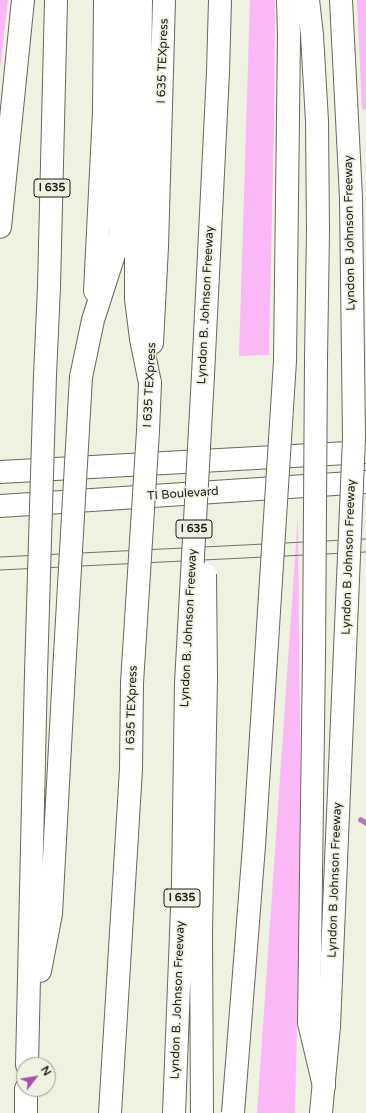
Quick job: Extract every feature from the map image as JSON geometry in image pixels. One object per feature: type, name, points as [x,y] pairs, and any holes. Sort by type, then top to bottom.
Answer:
[{"type":"main road","points":[[0,227],[23,0]]},
{"type":"main road","name":"I 635","points":[[27,1057],[36,674],[49,287],[56,0]]},
{"type":"main road","points":[[93,320],[104,112],[105,0]]},
{"type":"main road","points":[[28,1035],[51,914],[81,377],[93,320],[120,236],[126,0]]},
{"type":"main road","points":[[141,0],[136,298],[141,339],[150,383]]},
{"type":"main road","name":"I 635 TEXpress","points":[[110,1113],[131,769],[132,683],[148,431],[157,248],[164,0]]},
{"type":"main road","name":"Lyndon B. Johnson Freeway","points":[[174,1113],[183,883],[196,681],[203,375],[218,72],[220,0]]},
{"type":"main road","points":[[233,1113],[254,846],[286,361],[288,0]]},
{"type":"main road","points":[[308,0],[312,35],[317,121],[318,231],[314,656],[319,1025],[324,1086],[322,1113]]},
{"type":"main road","name":"Lyndon B Johnson Freeway","points":[[319,1025],[354,438],[351,198],[341,0]]},
{"type":"main road","points":[[0,472],[366,452]]},
{"type":"main road","name":"TI Boulevard","points":[[0,506],[366,482]]},
{"type":"main road","points":[[196,681],[201,932],[202,1113]]},
{"type":"main road","points":[[26,1097],[26,1113]]},
{"type":"shaded area","points":[[0,0],[8,0],[0,69]]},
{"type":"shaded area","points":[[250,0],[275,0],[269,355],[239,356]]},
{"type":"shaded area","points":[[357,0],[366,0],[366,109],[362,110]]},
{"type":"shaded area","points":[[298,515],[301,855],[295,1113],[257,1113]]},
{"type":"waterway","points":[[361,820],[366,823]]},
{"type":"tram line","points":[[0,557],[366,539]]},
{"type":"tram line","points":[[0,570],[366,552]]}]
